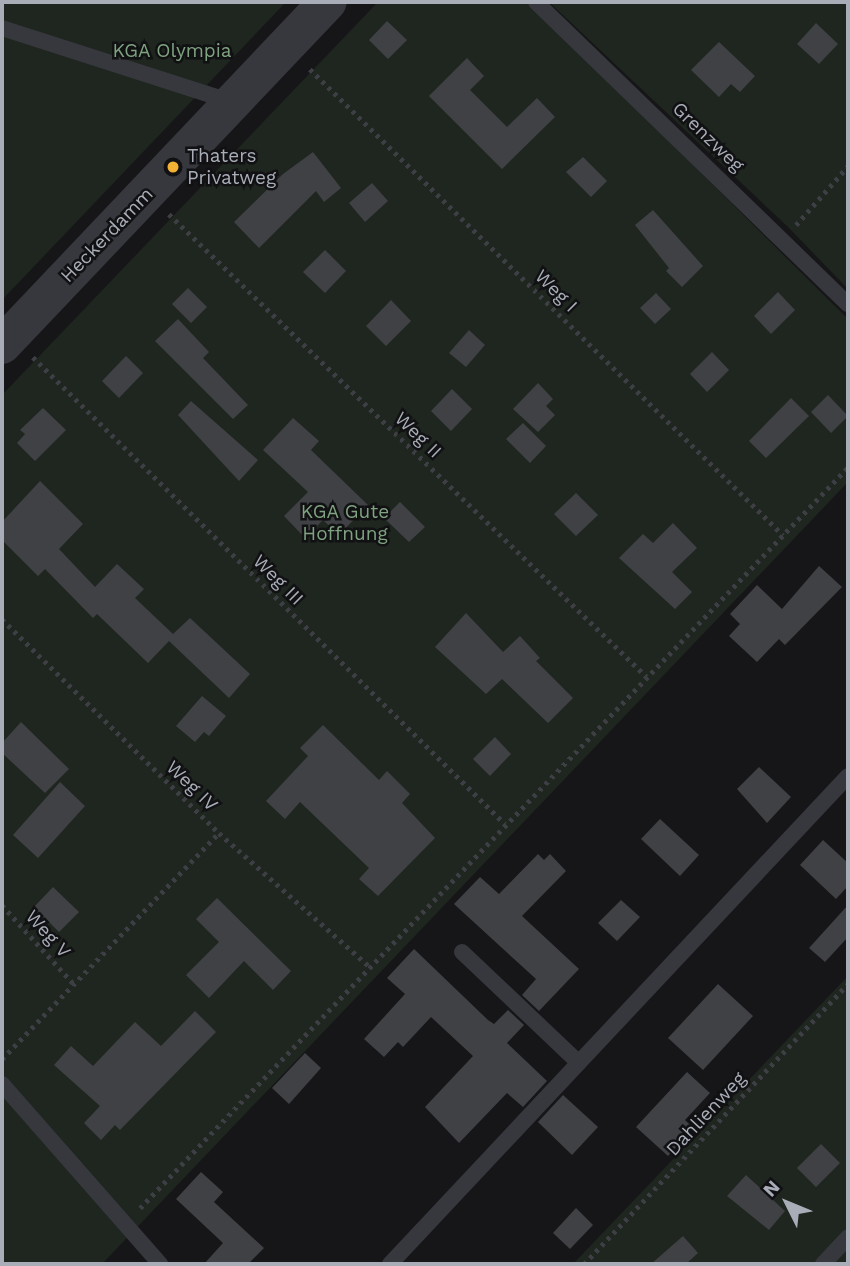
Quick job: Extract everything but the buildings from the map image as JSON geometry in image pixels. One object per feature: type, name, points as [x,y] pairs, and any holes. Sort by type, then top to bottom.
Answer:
[{"type":"street","name":"Heckerdamm","points":[[17,351],[233,102],[327,2]]},
{"type":"lane","name":"Grenzweg","points":[[537,2],[784,238],[848,304]]},
{"type":"lane","points":[[2,28],[233,102]]},
{"type":"lane","points":[[390,1264],[848,776]]},
{"type":"lane","points":[[462,953],[579,1063]]},
{"type":"lane","points":[[2,1084],[126,1221],[160,1264]]},
{"type":"lane","points":[[823,1264],[848,1237]]},
{"type":"path","name":"Weg I","points":[[308,67],[783,535]]},
{"type":"path","points":[[784,238],[848,166]]},
{"type":"path","name":"Weg II","points":[[169,213],[647,677]]},
{"type":"path","name":"Weg III","points":[[17,351],[505,824]]},
{"type":"path","points":[[126,1221],[848,467]]},
{"type":"path","name":"Weg IV","points":[[2,620],[219,833],[369,966]]},
{"type":"path","points":[[2,1059],[219,833]]},
{"type":"path","name":"Weg V","points":[[2,905],[73,983]]},
{"type":"path","name":"Dahlienweg","points":[[584,1264],[848,984]]},
{"type":"green space","name":"KGA Olympia","points":[[2,2],[286,2],[2,300]]},
{"type":"green space","name":"KGA Gute Hoffnung","points":[[378,2],[529,2],[848,319],[848,482],[102,1264],[2,1264],[2,395]]},
{"type":"green space","points":[[549,2],[848,2],[848,289],[787,226]]},
{"type":"green space","points":[[848,976],[848,1264],[573,1264]]},
{"type":"place","name":"Thaters Privatweg","points":[[173,167]]}]
